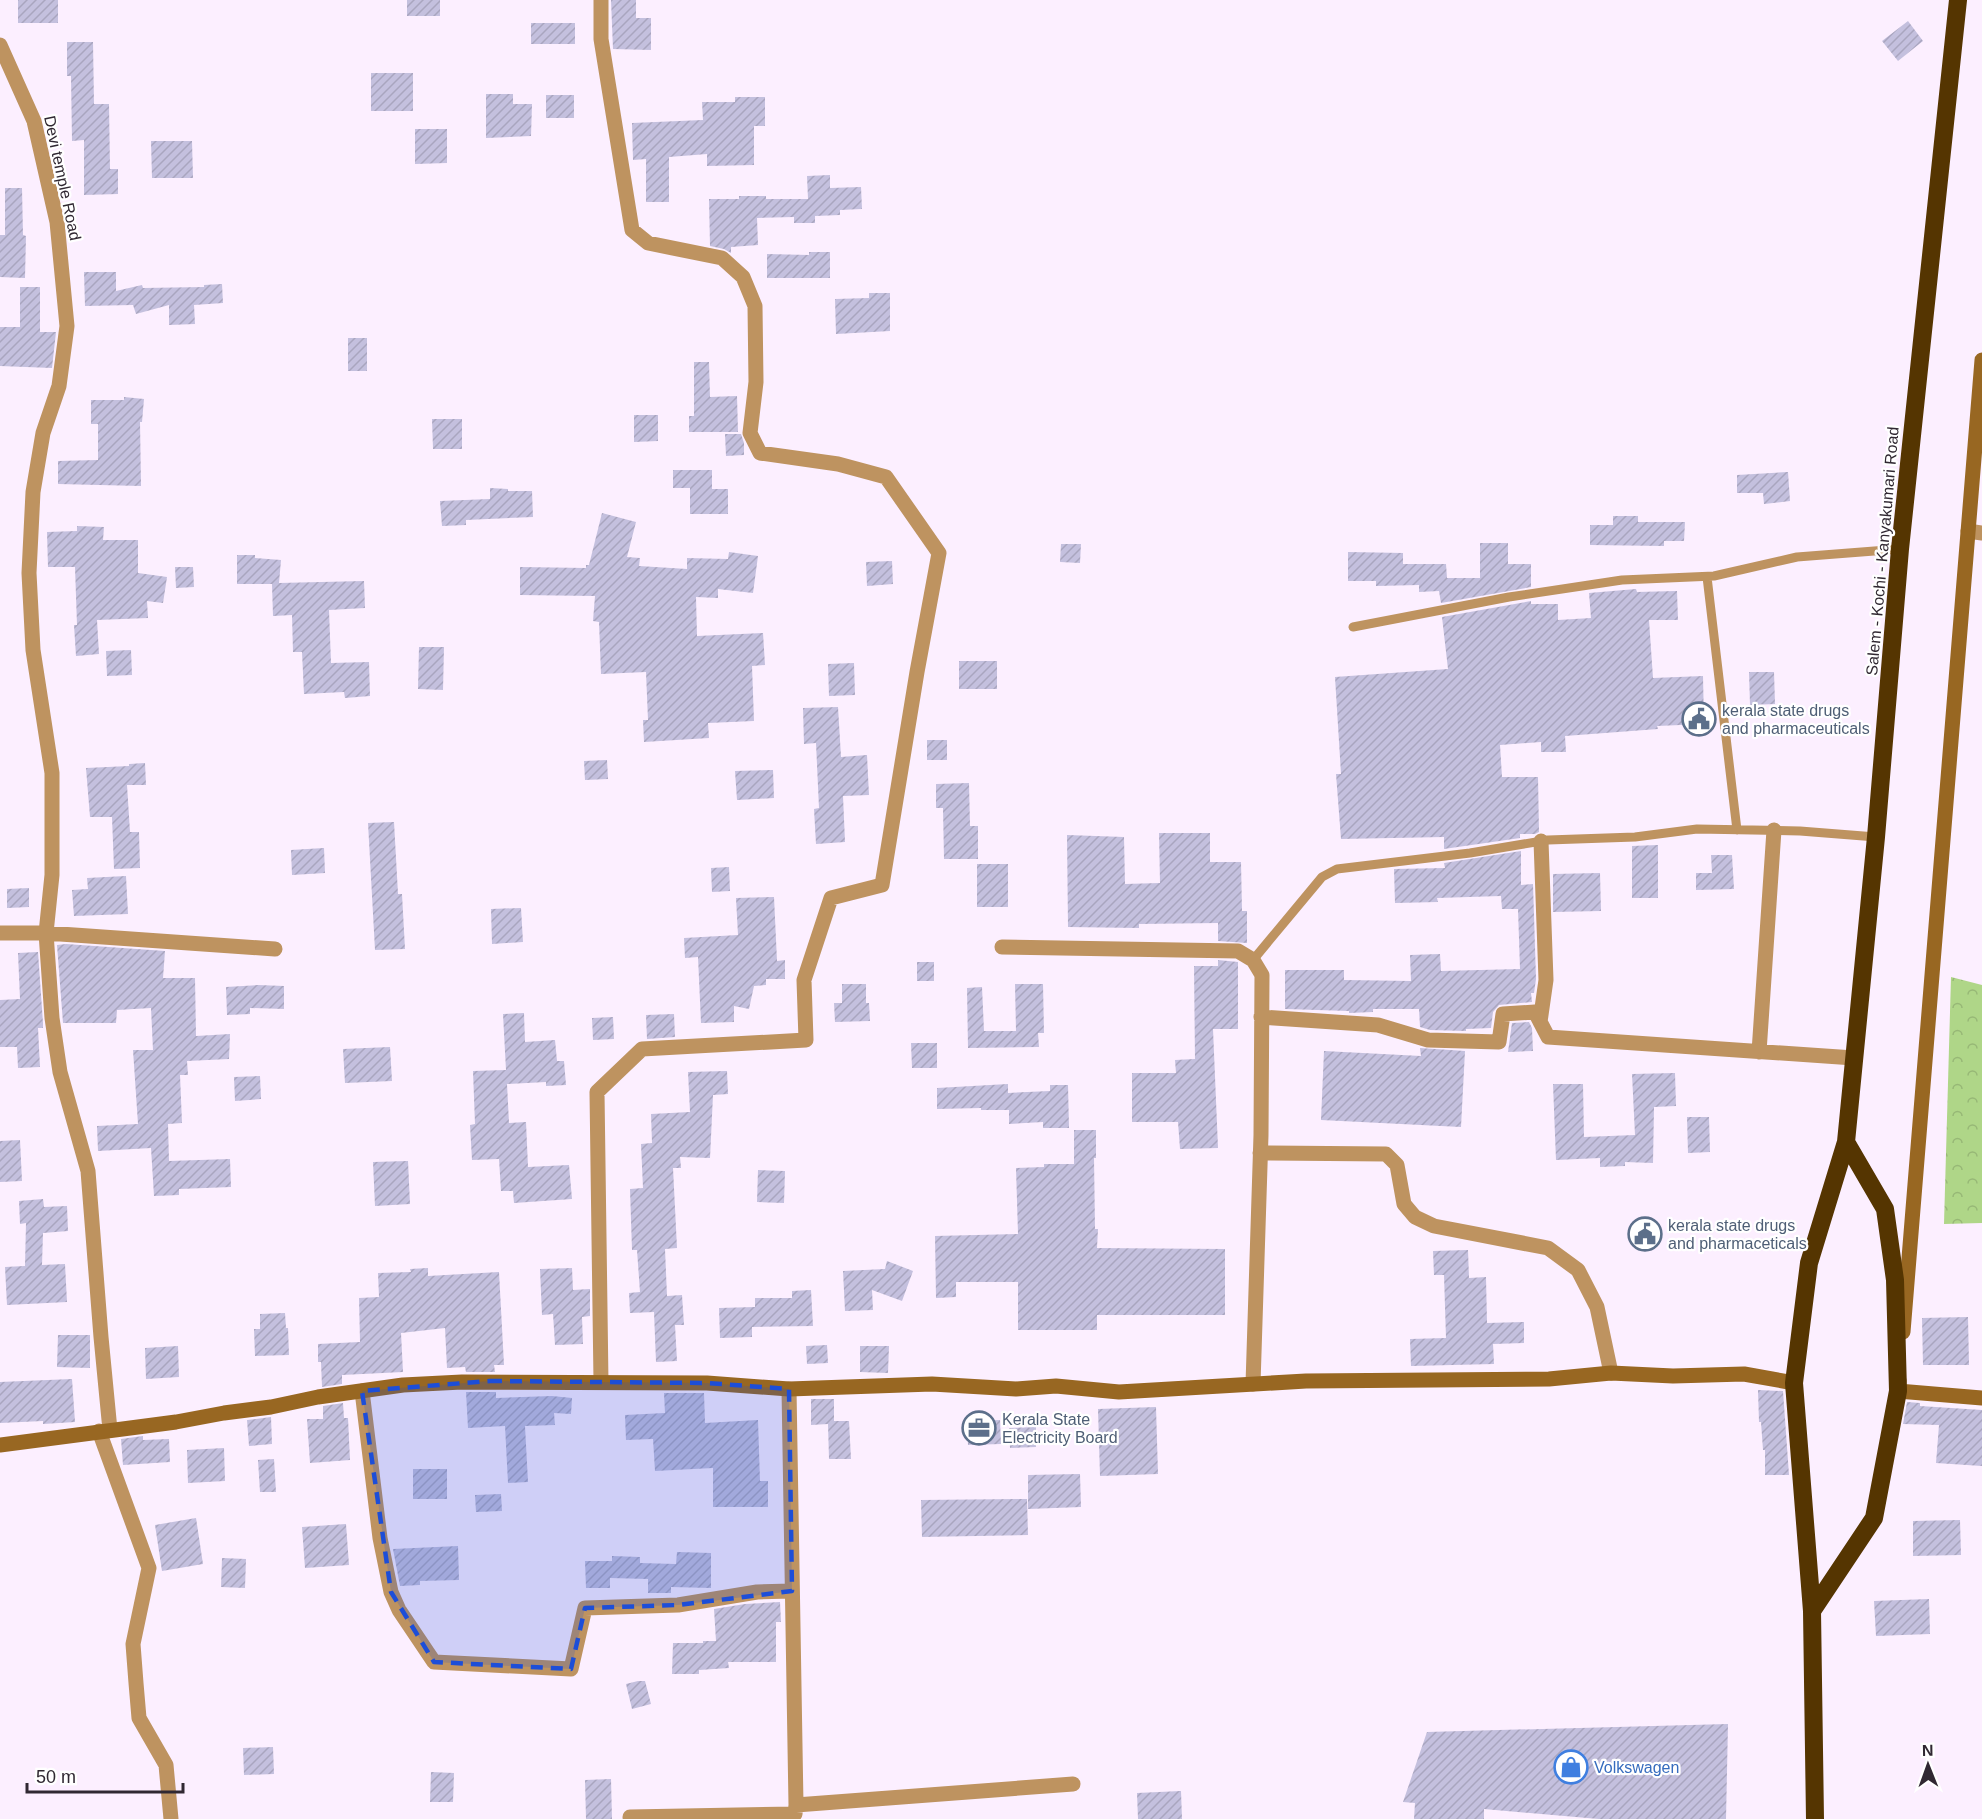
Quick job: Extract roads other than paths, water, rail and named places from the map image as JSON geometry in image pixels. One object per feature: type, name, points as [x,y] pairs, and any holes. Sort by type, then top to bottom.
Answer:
[{"type":"highway","name":"Salem - Kochi - Kanyakumari Road","points":[[1812,1611],[1794,1383],[1809,1263],[1846,1143],[1876,837],[1900,549],[1958,0]]},
{"type":"highway","points":[[1815,1819],[1812,1611],[1874,1518],[1898,1392],[1895,1280],[1885,1209],[1846,1143]]},
{"type":"street","points":[[601,0],[601,39],[632,230],[648,243],[722,258],[743,278],[754,306],[756,382],[750,433],[760,453],[838,464],[886,477],[939,553],[882,885],[831,898],[804,980],[806,1040],[642,1049],[597,1092],[601,1382]]},
{"type":"street","name":"Devi temple Road","points":[[0,46],[34,121],[57,222],[68,326],[59,387],[43,433],[33,492],[29,573],[33,650],[52,773],[52,875],[46,933],[52,1018],[60,1072],[88,1171],[101,1337],[105,1430],[120,1493],[149,1568],[134,1644],[139,1718],[166,1764],[171,1819]]},
{"type":"street","points":[[1982,360],[1975,532],[1898,1392],[1982,1398]]},
{"type":"street","points":[[1759,1052],[1774,830]]},
{"type":"street","points":[[1540,1022],[1546,980],[1541,841]]},
{"type":"street","points":[[0,933],[46,933],[276,950]]},
{"type":"street","points":[[1002,947],[1238,951],[1253,960],[1262,975],[1260,1153],[1253,1384]]},
{"type":"street","points":[[1261,1017],[1378,1025],[1428,1040],[1499,1042],[1503,1014],[1535,1012],[1548,1037],[1854,1058]]},
{"type":"street","points":[[1260,1153],[1386,1154],[1397,1165],[1404,1204],[1415,1217],[1434,1226],[1548,1248],[1578,1270],[1597,1307],[1611,1373]]},
{"type":"street","points":[[0,1445],[272,1407],[362,1390],[462,1382],[707,1383],[789,1389],[932,1384],[1016,1389],[1056,1386],[1119,1392],[1395,1379],[1549,1379],[1611,1373],[1673,1376],[1744,1374],[1794,1383]]},
{"type":"street","points":[[789,1389],[796,1813]]},
{"type":"street","points":[[362,1390],[380,1538],[391,1592],[399,1610],[434,1662],[571,1669],[585,1608],[678,1605],[757,1592],[792,1591]]},
{"type":"street","points":[[630,1817],[796,1813],[1073,1784]]},
{"type":"lane","points":[[1353,627],[1509,597],[1622,580],[1707,577],[1797,557],[1900,549]]},
{"type":"lane","points":[[1707,577],[1737,830]]},
{"type":"lane","points":[[1253,960],[1322,878],[1337,868],[1470,853],[1541,841],[1635,837],[1697,829],[1774,830],[1876,837]]},
{"type":"place","name":"kerala state drugs and pharmaceuticals","points":[[1699,719]]},
{"type":"place","name":"kerala state drugs and pharmaceticals","points":[[1645,1234]]},
{"type":"place","name":"Kerala State Electricity Board","points":[[979,1428]]},
{"type":"place","name":"Volkswagen","points":[[1571,1767]]}]
